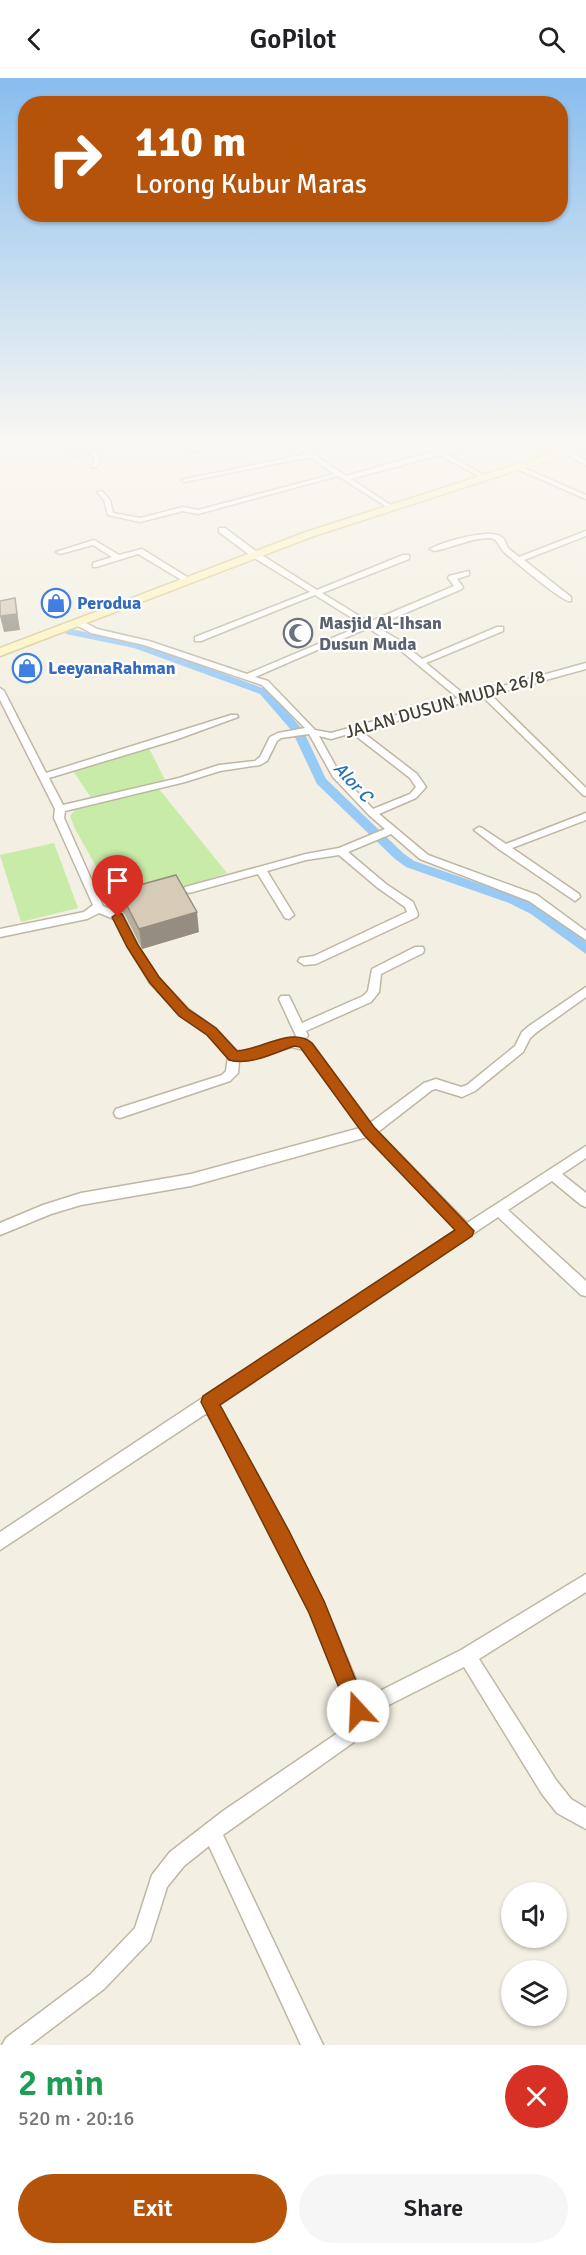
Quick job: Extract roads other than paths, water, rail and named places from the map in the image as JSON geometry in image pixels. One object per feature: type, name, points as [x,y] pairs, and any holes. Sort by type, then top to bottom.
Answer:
[{"type":"main road","points":[[0,652],[81,624],[254,554],[312,534]]},
{"type":"main road","points":[[0,638],[32,635],[139,599]]},
{"type":"street","points":[[227,534],[254,554],[396,642],[465,700]]},
{"type":"street","points":[[518,560],[584,534]]},
{"type":"street","points":[[434,549],[489,536],[501,540],[505,549],[568,599]]},
{"type":"street","points":[[60,552],[94,542],[117,557]]},
{"type":"street","points":[[96,565],[139,551],[188,580]]},
{"type":"street","points":[[198,639],[406,557]]},
{"type":"street","points":[[247,676],[459,586],[452,578],[466,573]]},
{"type":"street","points":[[81,624],[107,636],[146,643],[264,683],[274,690],[308,732],[336,775],[389,832],[441,866],[511,888],[533,898],[586,936]]},
{"type":"street","points":[[420,663],[500,629]]},
{"type":"street","name":"JALAN DUSUN MUDA 26/8","points":[[60,809],[182,780],[219,768],[257,763],[266,756],[273,739],[287,734],[308,732],[327,737],[465,700],[557,672],[586,666]]},
{"type":"street","points":[[0,690],[60,809],[59,818],[96,899],[97,908]]},
{"type":"street","points":[[485,694],[586,793]]},
{"type":"street","points":[[44,777],[234,717]]},
{"type":"street","points":[[354,730],[414,776],[421,787],[413,796],[372,813]]},
{"type":"street","points":[[504,848],[586,816]]},
{"type":"street","points":[[479,830],[575,897]]},
{"type":"street","points":[[189,889],[306,857],[341,851],[389,832]]},
{"type":"street","points":[[304,961],[316,960],[413,914],[409,905],[382,886],[341,851]]},
{"type":"street","points":[[260,869],[290,915]]},
{"type":"street","points":[[0,933],[87,915],[97,908]]},
{"type":"street","points":[[97,908],[118,917],[133,947],[154,980],[183,1012],[212,1032],[234,1056],[232,1073],[226,1078],[120,1113]]},
{"type":"street","points":[[300,1029],[367,999],[374,992],[376,972],[419,950]]},
{"type":"street","points":[[0,1229],[48,1209],[81,1199],[191,1180],[369,1131],[428,1086],[436,1084],[462,1092],[471,1088],[519,1049],[526,1035],[533,1029],[586,991]]},
{"type":"street","points":[[285,999],[300,1029],[303,1043],[369,1131],[466,1231]]},
{"type":"street","points":[[234,1056],[249,1055],[294,1041],[303,1043]]},
{"type":"street","points":[[0,1542],[586,1151]]},
{"type":"street","points":[[552,1173],[586,1201]]},
{"type":"street","points":[[498,1209],[586,1290]]},
{"type":"street","points":[[13,2045],[97,1982],[143,1934],[159,1882],[177,1859],[348,1736],[358,1720],[358,1711],[317,1608],[209,1402]]},
{"type":"street","points":[[358,1711],[468,1656],[586,1582]]},
{"type":"street","points":[[468,1656],[549,1787],[564,1806],[586,1820]]},
{"type":"street","points":[[212,1832],[312,2045]]},
{"type":"waterway","name":"Alor C","points":[[70,632],[136,645],[264,692],[297,730],[321,781],[399,856],[410,864],[514,900],[536,911],[586,949]]},
{"type":"place","name":"Perodua","points":[[56,603]]},
{"type":"place","name":"Masjid Al-Ihsan Dusun Muda","points":[[298,633]]},
{"type":"place","name":"LeeyanaRahman","points":[[27,668]]}]
